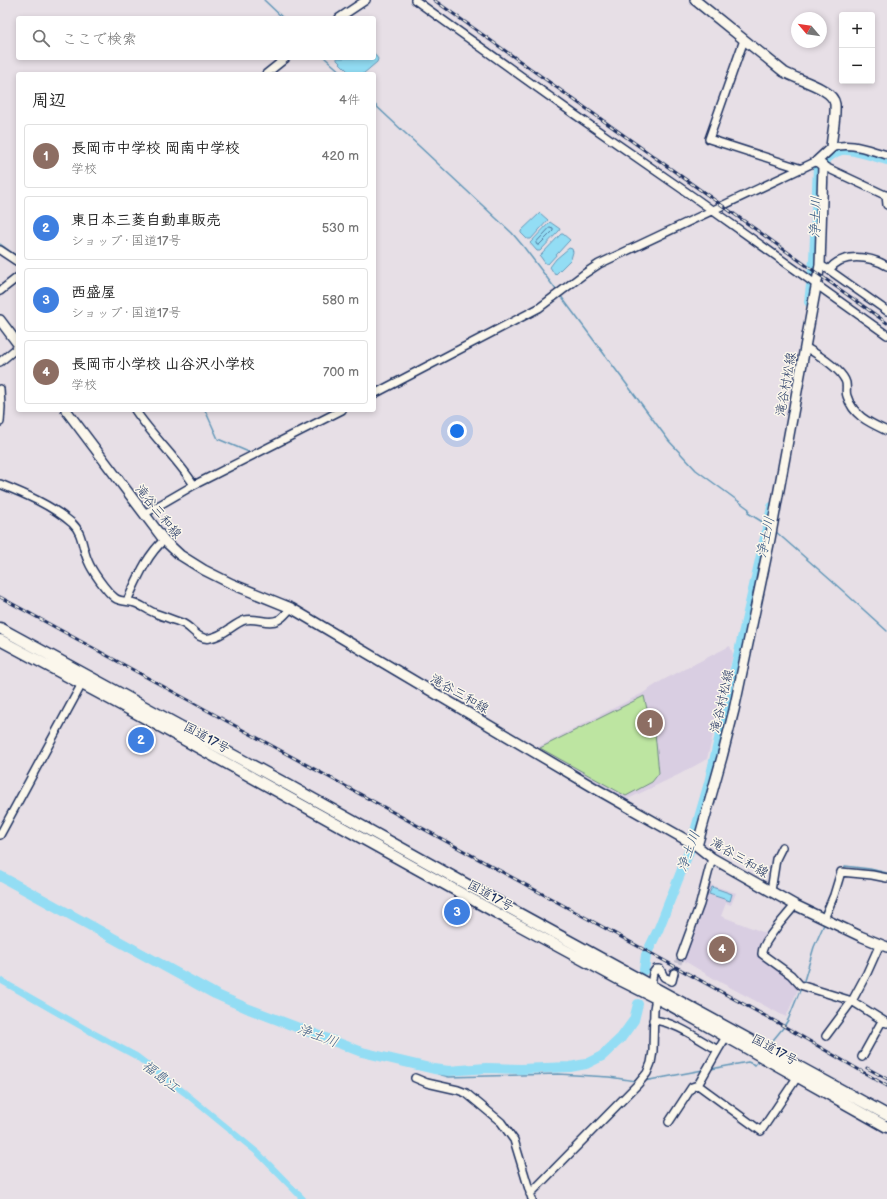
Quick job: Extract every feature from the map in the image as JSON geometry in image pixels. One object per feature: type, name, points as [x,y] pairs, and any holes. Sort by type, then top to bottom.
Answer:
[{"type":"highway","name":"国道17号","points":[[0,627],[508,908],[887,1115]]},
{"type":"highway","name":"国道17号","points":[[0,640],[178,736],[504,917],[656,998],[887,1127]]},
{"type":"main road","points":[[695,0],[790,75],[822,89],[833,99],[835,113],[831,148],[820,163]]},
{"type":"main road","name":"滝谷村松線","points":[[697,846],[734,710],[773,523],[820,265],[820,163]]},
{"type":"main road","points":[[0,320],[16,341]]},
{"type":"main road","name":"滝谷三和線","points":[[68,412],[164,540],[180,555],[204,570],[232,584],[291,608],[598,790],[697,846],[712,858],[795,906],[883,945]]},
{"type":"street","points":[[342,16],[366,0]]},
{"type":"street","points":[[415,0],[887,336]]},
{"type":"street","points":[[744,40],[709,139],[802,169]]},
{"type":"street","points":[[268,72],[284,60]]},
{"type":"street","points":[[831,148],[850,145],[887,155]]},
{"type":"street","points":[[376,393],[533,311],[554,298],[599,264],[802,169],[820,163],[886,196],[887,205]]},
{"type":"street","points":[[0,250],[16,261]]},
{"type":"street","points":[[829,270],[835,263],[854,257],[873,259],[887,266]]},
{"type":"street","points":[[820,265],[887,311]]},
{"type":"street","points":[[0,291],[16,278]]},
{"type":"street","points":[[805,347],[829,364],[845,380],[846,393],[849,402],[858,416],[887,431]]},
{"type":"street","points":[[0,362],[16,349]]},
{"type":"street","points":[[0,389],[0,422]]},
{"type":"street","points":[[136,412],[144,424],[186,474],[194,486]]},
{"type":"street","points":[[144,514],[194,486],[338,412]]},
{"type":"street","points":[[0,484],[20,491],[42,503],[72,523],[80,534],[88,561],[101,581],[115,598],[135,603],[156,614],[189,626],[200,637],[210,638],[219,635],[249,619],[272,622],[278,621],[291,608]]},
{"type":"street","points":[[127,601],[152,553],[164,540]]},
{"type":"street","points":[[0,834],[87,675]]},
{"type":"street","points":[[771,891],[776,859],[782,847]]},
{"type":"street","points":[[681,956],[700,904],[712,858]]},
{"type":"street","points":[[824,919],[834,895],[841,872],[887,878]]},
{"type":"street","points":[[795,906],[767,941],[762,949],[762,954],[791,975],[800,985],[852,1001],[885,1022],[862,1057]]},
{"type":"street","points":[[826,1036],[852,1001],[883,945]]},
{"type":"street","points":[[651,985],[653,972],[656,969],[660,969],[664,977],[672,981],[674,973]]},
{"type":"street","points":[[415,1078],[427,1083],[466,1093],[501,1122],[514,1140],[531,1196],[641,1081],[649,1068],[652,1057],[653,1020],[656,998]]},
{"type":"street","points":[[653,1020],[680,1028],[718,1050]]},
{"type":"street","points":[[669,1122],[692,1087],[698,1085],[726,1038]]},
{"type":"street","points":[[698,1085],[761,1132],[798,1076]]},
{"type":"shaded area","points":[[730,646],[733,654],[707,759],[680,774],[626,800],[536,748],[643,693],[663,680]]},
{"type":"shaded area","points":[[708,884],[736,893],[731,905],[726,903],[721,916],[765,933],[756,952],[790,978],[799,987],[786,1017],[718,981],[683,960]]},
{"type":"green space","points":[[644,696],[650,722],[654,723],[659,773],[652,782],[626,796],[540,748]]},
{"type":"water","points":[[376,56],[378,59],[377,62],[365,72],[349,72],[337,60],[376,60]]},
{"type":"water","points":[[540,213],[548,220],[531,239],[527,239],[521,231]]},
{"type":"water","points":[[550,222],[560,229],[540,251],[537,251],[530,243]]},
{"type":"water","points":[[561,234],[570,240],[548,264],[545,263],[540,256]]},
{"type":"water","points":[[569,248],[572,249],[573,252],[571,259],[555,275],[550,267],[556,259]]},
{"type":"water","points":[[712,887],[732,894],[730,901],[709,894]]},
{"type":"waterway","points":[[264,0],[281,16]]},
{"type":"waterway","points":[[327,60],[341,72]]},
{"type":"waterway","points":[[376,106],[512,233],[557,291]]},
{"type":"waterway","name":"浄土川","points":[[809,302],[814,260],[818,166],[832,154],[841,150],[857,151],[887,160]]},
{"type":"waterway","points":[[0,244],[16,256]]},
{"type":"waterway","points":[[560,295],[669,441],[696,470],[749,509],[748,513],[769,526]]},
{"type":"waterway","points":[[206,412],[218,439],[251,453]]},
{"type":"waterway","name":"浄土川","points":[[644,970],[646,955],[659,928],[690,849],[709,783],[772,507]]},
{"type":"waterway","points":[[775,531],[887,631]]},
{"type":"waterway","points":[[844,870],[845,866],[887,873]]},
{"type":"waterway","name":"浄土川","points":[[0,876],[215,994],[249,1009],[362,1052],[434,1069],[449,1071],[486,1068],[521,1069],[570,1067],[586,1064],[602,1056],[621,1038],[634,1020],[638,1004]]},
{"type":"waterway","points":[[803,984],[814,947],[825,922]]},
{"type":"waterway","name":"福島江","points":[[0,980],[136,1056],[185,1093],[258,1153],[303,1199]]},
{"type":"waterway","points":[[769,1045],[788,1020],[801,988]]},
{"type":"waterway","points":[[711,1069],[748,1062],[755,1065],[759,1060]]},
{"type":"waterway","points":[[434,1069],[438,1074],[449,1077],[558,1074],[609,1077],[636,1081]]},
{"type":"waterway","points":[[644,1081],[703,1070]]},
{"type":"tunnel","points":[[674,973],[681,956]]},
{"type":"railway","points":[[434,0],[887,323]]},
{"type":"railway","points":[[0,597],[780,1024],[887,1086]]},
{"type":"railway","points":[[867,1068],[887,1079]]},
{"type":"place","name":"長岡市中学校 岡南中学校","points":[[650,723]]},
{"type":"place","name":"東日本三菱自動車販売","points":[[141,740]]},
{"type":"place","name":"西盛屋","points":[[457,912]]},
{"type":"place","name":"長岡市小学校 山谷沢小学校","points":[[722,949]]}]
